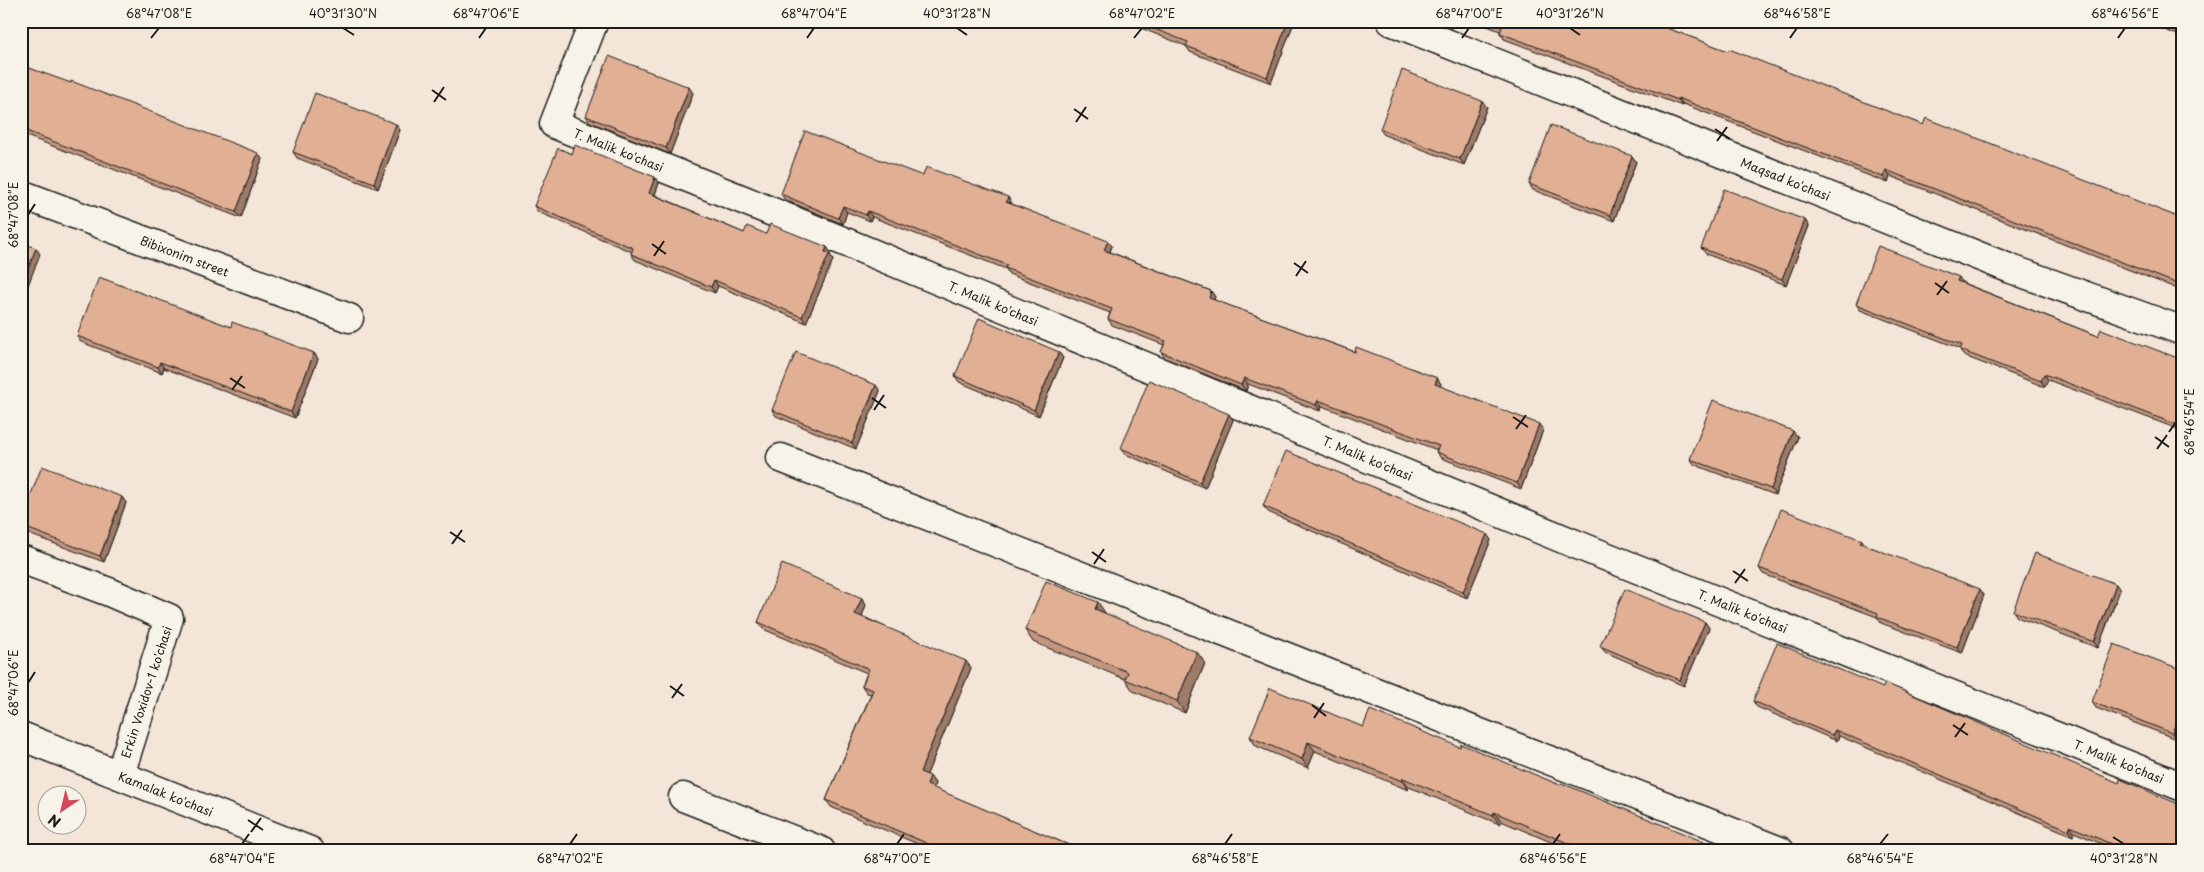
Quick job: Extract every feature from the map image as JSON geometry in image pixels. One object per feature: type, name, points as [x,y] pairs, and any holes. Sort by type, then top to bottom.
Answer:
[{"type":"street","name":"T. Malik ko'chasi","points":[[594,21],[554,124],[746,200],[1585,548],[2183,787]]},
{"type":"street","name":"Maqsad ko'chasi","points":[[1391,21],[2011,269],[2183,331]]},
{"type":"street","name":"Bibixonim street","points":[[21,194],[349,318]]},
{"type":"street","points":[[781,458],[1780,851]]},
{"type":"street","name":"Erkin Voxidov-1 ko'chasi","points":[[21,559],[109,592],[169,618],[120,775]]},
{"type":"street","name":"Kamalak ko'chasi","points":[[21,736],[310,851]]},
{"type":"street","points":[[682,797],[821,851]]},
{"type":"building","points":[[1134,21],[1288,21],[1267,77],[1186,46],[1188,42]]},
{"type":"building","points":[[1486,21],[1648,21],[1728,51],[1729,49],[1923,125],[1926,118],[2183,219],[2183,286],[1886,170],[1883,177],[1678,98],[1678,100],[1500,33],[1502,27]]},
{"type":"building","points":[[2183,21],[2183,33],[2155,22]]},
{"type":"building","points":[[609,56],[689,87],[666,148],[586,116]]},
{"type":"building","points":[[21,65],[71,83],[71,81],[258,153],[236,212],[21,129]]},
{"type":"building","points":[[1402,70],[1482,101],[1460,159],[1380,129]]},
{"type":"building","points":[[315,93],[396,124],[374,183],[293,152]]},
{"type":"building","points":[[1551,125],[1632,156],[1610,215],[1529,184]]},
{"type":"building","points":[[805,131],[923,176],[926,167],[1008,197],[1006,202],[1108,241],[1104,250],[1211,291],[1209,298],[1355,352],[1356,347],[1437,378],[1435,384],[1539,424],[1517,483],[1436,452],[1439,446],[1318,400],[1316,405],[1244,378],[1241,385],[1161,352],[1166,341],[1108,319],[1112,309],[1005,268],[1007,265],[868,211],[866,215],[843,206],[838,218],[781,194]]},
{"type":"building","points":[[575,145],[655,177],[649,193],[744,233],[747,226],[766,234],[770,224],[827,247],[825,252],[829,254],[802,317],[714,280],[711,287],[631,254],[633,248],[534,206],[558,148],[572,154]]},
{"type":"building","points":[[1724,189],[1805,220],[1782,279],[1701,248]]},
{"type":"building","points":[[21,243],[36,248],[21,287]]},
{"type":"building","points":[[1878,246],[1959,277],[1957,281],[2098,336],[2101,329],[2183,360],[2183,427],[2044,374],[2041,381],[1960,350],[1962,345],[1856,304]]},
{"type":"building","points":[[99,277],[231,327],[232,322],[314,353],[291,412],[160,362],[158,367],[77,336]]},
{"type":"building","points":[[979,318],[1059,352],[1034,410],[955,376]]},
{"type":"building","points":[[796,352],[876,385],[852,443],[772,410]]},
{"type":"building","points":[[1149,380],[1229,414],[1200,482],[1121,448]]},
{"type":"building","points":[[1713,400],[1793,431],[1771,489],[1690,459]]},
{"type":"building","points":[[1286,451],[1487,534],[1463,592],[1263,506]]},
{"type":"building","points":[[42,466],[122,497],[100,556],[21,526],[21,520]]},
{"type":"building","points":[[1781,509],[1862,540],[1860,543],[1980,589],[1957,647],[1877,617],[1878,613],[1759,568]]},
{"type":"building","points":[[2035,553],[2116,584],[2094,642],[2013,611]]},
{"type":"building","points":[[782,564],[862,598],[855,614],[966,661],[920,772],[930,776],[927,785],[1083,851],[945,851],[826,800],[873,690],[862,686],[869,669],[758,622]]},
{"type":"building","points":[[1046,581],[1098,602],[1095,609],[1197,652],[1177,701],[1125,679],[1128,672],[1025,630]]},
{"type":"building","points":[[1625,589],[1705,622],[1680,680],[1600,646]]},
{"type":"building","points":[[1777,643],[1883,688],[1885,683],[2119,783],[2120,779],[2183,806],[2183,851],[2127,851],[2070,826],[2069,830],[1835,730],[1832,735],[1753,701]]},
{"type":"building","points":[[2114,644],[2183,670],[2183,705],[2172,733],[2092,702]]},
{"type":"building","points":[[1270,688],[1363,727],[1370,710],[1460,747],[1461,744],[1560,785],[1561,783],[1726,851],[1587,851],[1494,812],[1493,815],[1403,778],[1402,781],[1308,742],[1302,759],[1250,737]]}]
